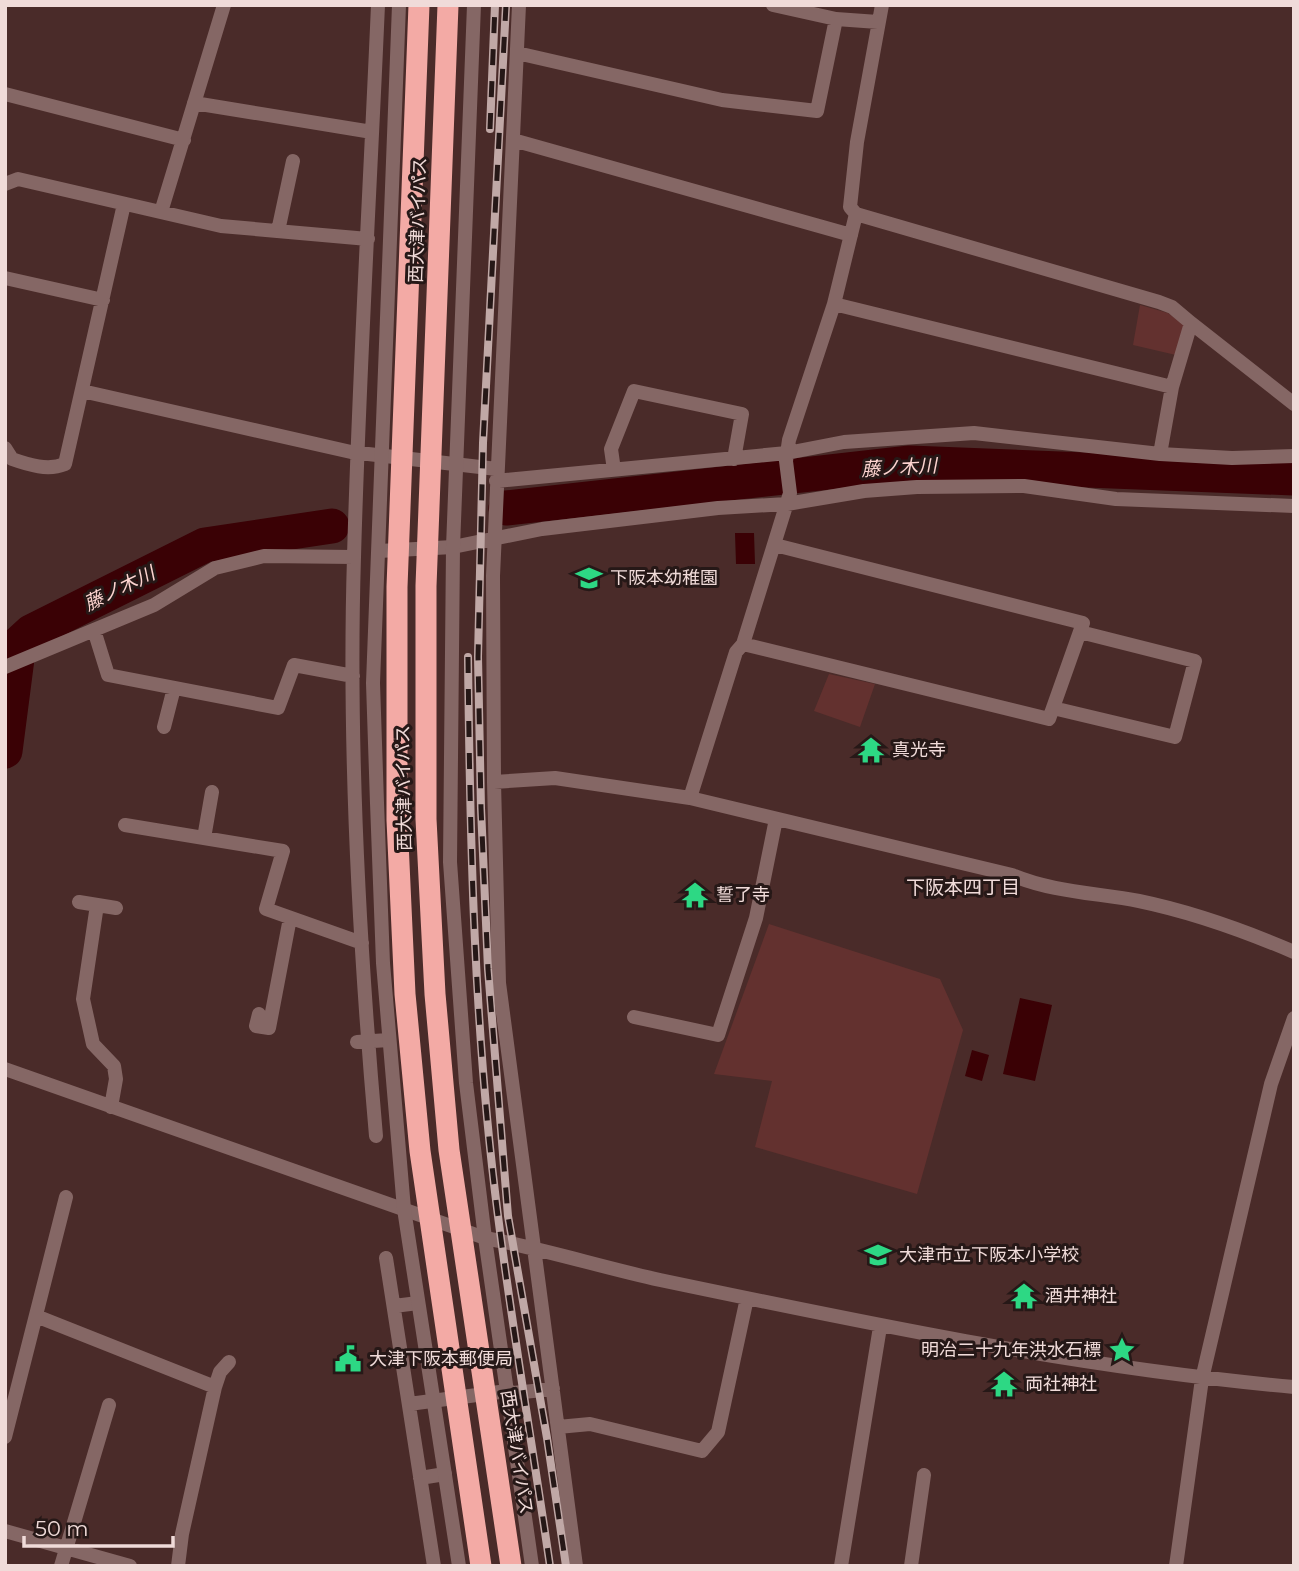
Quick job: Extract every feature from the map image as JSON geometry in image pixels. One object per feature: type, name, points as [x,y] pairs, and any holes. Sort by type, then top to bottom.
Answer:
[{"type":"highway","name":"西大津バイパス","points":[[419,5],[397,586],[398,833],[405,994],[420,1151],[481,1566]]},
{"type":"highway","name":"西大津バイパス","points":[[448,5],[426,586],[426,819],[435,994],[449,1150],[511,1566]]},
{"type":"street","points":[[161,212],[224,5]]},
{"type":"street","points":[[376,1136],[362,1042],[362,943],[352,805],[354,557],[378,5]]},
{"type":"street","points":[[399,5],[373,682],[377,803],[390,1040],[404,1209],[459,1566]]},
{"type":"street","points":[[474,5],[453,547],[450,862],[466,1083],[485,1238],[533,1566]]},
{"type":"street","points":[[519,5],[494,538],[494,782],[499,983],[576,1566]]},
{"type":"street","points":[[773,5],[836,19],[878,22]]},
{"type":"street","points":[[883,5],[857,142],[850,207],[856,214],[1172,307],[1294,404]]},
{"type":"street","points":[[517,53],[722,100],[817,111],[836,19]]},
{"type":"street","points":[[5,94],[184,140]]},
{"type":"street","points":[[194,103],[372,132]]},
{"type":"street","points":[[513,139],[851,235]]},
{"type":"street","points":[[278,231],[293,160]]},
{"type":"street","points":[[5,184],[18,179],[221,226],[368,239]]},
{"type":"street","points":[[5,448],[12,459],[25,463],[54,468],[65,464],[124,204]]},
{"type":"street","points":[[690,798],[789,498],[789,440],[834,304],[856,214]]},
{"type":"street","points":[[5,278],[103,300]]},
{"type":"street","points":[[834,304],[1171,387]]},
{"type":"street","points":[[1160,454],[1171,387],[1191,323]]},
{"type":"street","points":[[82,391],[359,453],[456,464],[496,475],[614,470],[787,457],[845,442],[974,433],[1160,454],[1294,456]]},
{"type":"street","points":[[614,470],[611,449],[634,391],[742,414],[734,459]]},
{"type":"street","points":[[379,551],[453,547],[542,529],[789,498],[917,487],[1024,486],[1116,499],[1294,506]]},
{"type":"street","points":[[743,644],[1049,719],[1083,623],[775,545]]},
{"type":"street","points":[[5,667],[154,605],[215,568],[264,556],[354,557]]},
{"type":"street","points":[[354,578],[376,580]]},
{"type":"street","points":[[94,630],[108,675],[278,708],[294,665],[353,677]]},
{"type":"street","points":[[1053,708],[1175,737],[1195,660],[1080,632]]},
{"type":"street","points":[[164,727],[174,688]]},
{"type":"street","points":[[494,782],[555,778],[690,798],[1012,875],[1033,884],[1141,902],[1248,932],[1294,952]]},
{"type":"street","points":[[204,838],[212,792]]},
{"type":"street","points":[[352,805],[377,803]]},
{"type":"street","points":[[634,1017],[681,1024],[718,1035],[756,918],[776,819]]},
{"type":"street","points":[[125,825],[283,850],[266,909],[362,943]]},
{"type":"street","points":[[354,855],[379,854]]},
{"type":"street","points":[[79,902],[116,908]]},
{"type":"street","points":[[97,905],[83,999],[93,1044],[114,1066],[116,1079],[111,1107]]},
{"type":"street","points":[[259,1014],[257,1026],[268,1028],[290,918]]},
{"type":"street","points":[[1176,1566],[1202,1379],[1271,1084],[1294,1018]]},
{"type":"street","points":[[362,1042],[390,1040]]},
{"type":"street","points":[[5,1069],[485,1238],[534,1247],[620,1271],[880,1327],[1111,1367],[1294,1387]]},
{"type":"street","points":[[5,1437],[66,1197]]},
{"type":"street","points":[[386,1258],[434,1566]]},
{"type":"street","points":[[558,1427],[590,1424],[702,1451],[718,1432],[747,1298]]},
{"type":"street","points":[[394,1306],[418,1303]]},
{"type":"street","points":[[36,1317],[215,1387]]},
{"type":"street","points":[[841,1566],[880,1327]]},
{"type":"street","points":[[178,1566],[182,1534],[215,1387],[220,1372],[229,1362]]},
{"type":"street","points":[[409,1404],[507,1391],[513,1393],[553,1389]]},
{"type":"street","points":[[61,1566],[109,1405]]},
{"type":"street","points":[[420,1478],[445,1474]]},
{"type":"street","points":[[911,1566],[924,1475]]},
{"type":"street","points":[[5,1531],[130,1566]]},
{"type":"shaded area","points":[[1140,305],[1168,313],[1186,326],[1176,355],[1133,345]]},
{"type":"shaded area","points":[[735,533],[754,533],[755,564],[736,564]]},
{"type":"shaded area","points":[[829,674],[875,684],[860,727],[814,711]]},
{"type":"shaded area","points":[[769,924],[940,979],[963,1030],[917,1194],[755,1147],[772,1081],[714,1074]]},
{"type":"shaded area","points":[[1020,998],[1052,1005],[1035,1081],[1003,1074]]},
{"type":"shaded area","points":[[972,1050],[989,1055],[982,1081],[965,1076]]},
{"type":"waterway","name":"藤ノ木川","points":[[506,508],[910,463],[1294,478]]},
{"type":"waterway","name":"藤ノ木川","points":[[5,751],[19,643],[31,632],[205,545],[332,526]]},
{"type":"railway","points":[[490,129],[495,5]]},
{"type":"railway","points":[[506,5],[483,443],[478,657],[481,808],[488,969],[508,1216],[547,1438],[566,1566]]},
{"type":"railway","points":[[468,657],[472,867],[483,1077],[504,1260],[550,1566]]},
{"type":"place","name":"下阪本幼稚園","points":[[589,578]]},
{"type":"place","name":"真光寺","points":[[871,750]]},
{"type":"place","name":"誓了寺","points":[[695,895]]},
{"type":"place","name":"大津市立下阪本小学校","points":[[878,1255]]},
{"type":"place","name":"酒井神社","points":[[1024,1296]]},
{"type":"place","name":"明冶二十九年洪水石標","points":[[1122,1350]]},
{"type":"place","name":"大津下阪本郵便局","points":[[348,1359]]},
{"type":"place","name":"両社神社","points":[[1004,1384]]},
{"type":"district","name":"下阪本四丁目","points":[[963,887]]}]
